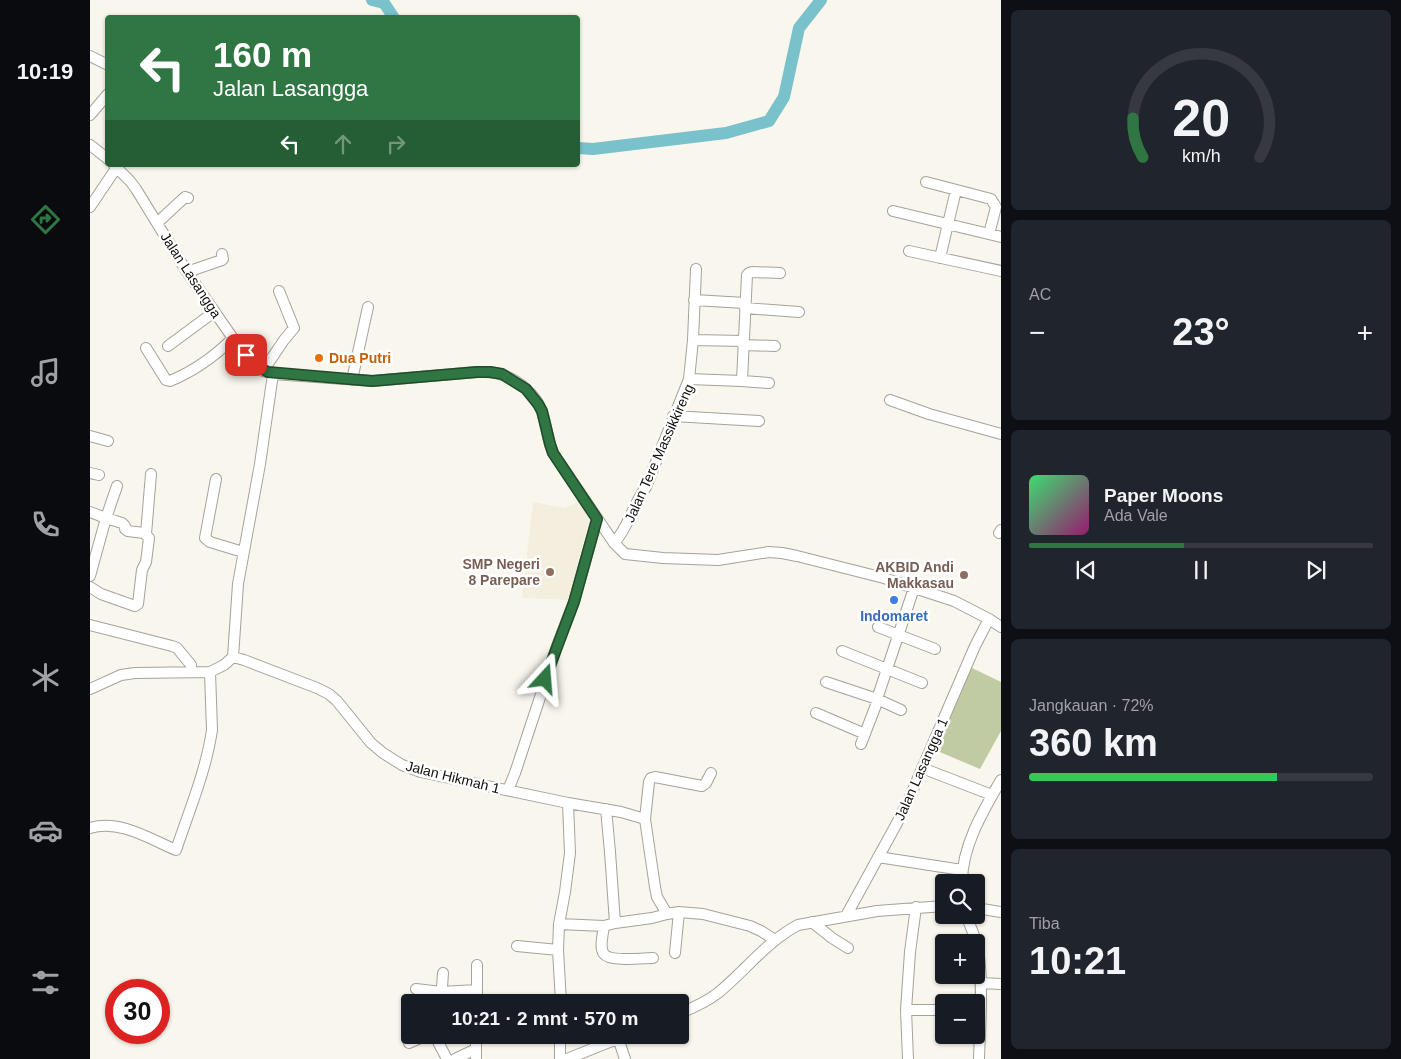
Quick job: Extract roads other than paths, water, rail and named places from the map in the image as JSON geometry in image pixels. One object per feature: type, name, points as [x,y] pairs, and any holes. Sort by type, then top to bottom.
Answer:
[{"type":"street","points":[[90,56],[105,64]]},
{"type":"street","points":[[90,115],[105,98]]},
{"type":"street","points":[[90,145],[105,158]]},
{"type":"street","points":[[90,207],[114,167]]},
{"type":"street","name":"Jalan Lasangga","points":[[116,167],[136,189],[187,272],[232,339],[246,355],[268,372]]},
{"type":"street","points":[[926,182],[992,200],[996,207],[989,234]]},
{"type":"street","points":[[940,258],[956,190]]},
{"type":"street","points":[[157,223],[185,197],[188,198]]},
{"type":"street","points":[[893,211],[1001,237]]},
{"type":"street","points":[[909,250],[1001,272]]},
{"type":"street","points":[[187,272],[223,260],[222,254]]},
{"type":"street","points":[[689,379],[696,269]]},
{"type":"street","points":[[742,381],[746,278],[749,272],[780,273]]},
{"type":"street","points":[[90,689],[121,675],[135,673],[210,672],[224,665],[233,657],[238,584],[260,464],[268,372],[284,340],[294,328],[280,291]]},
{"type":"street","points":[[694,300],[799,312]]},
{"type":"street","points":[[352,380],[368,307]]},
{"type":"street","points":[[168,346],[214,312]]},
{"type":"street","points":[[146,348],[166,380],[170,381],[201,365],[218,353],[232,339]]},
{"type":"street","points":[[692,340],[775,346]]},
{"type":"street","points":[[268,372],[352,380],[388,380],[490,372],[502,374],[526,389],[538,404],[542,411],[553,453],[618,547],[630,555],[711,560],[732,559],[769,552],[782,553],[832,564],[954,601],[1001,627]]},
{"type":"street","name":"Jalan Tere Massikkireng","points":[[618,547],[645,497],[646,487],[689,379],[769,384]]},
{"type":"street","points":[[890,400],[930,414],[1001,434]]},
{"type":"street","points":[[673,416],[759,421]]},
{"type":"street","points":[[90,436],[108,441]]},
{"type":"street","points":[[90,587],[101,594],[135,606],[137,604],[142,570],[146,562],[148,538],[146,534],[151,474]]},
{"type":"street","points":[[216,480],[205,538],[210,542],[243,552]]},
{"type":"street","points":[[90,576],[117,486]]},
{"type":"street","points":[[90,512],[122,523],[128,531],[146,534]]},
{"type":"street","points":[[508,790],[574,602],[597,519]]},
{"type":"street","points":[[816,713],[863,739],[914,588]]},
{"type":"street","name":"Jalan Lasangga 1","points":[[846,916],[897,823],[975,646],[989,619]]},
{"type":"street","points":[[90,625],[177,648],[191,665],[191,672]]},
{"type":"street","points":[[878,627],[935,649]]},
{"type":"street","points":[[842,651],[922,683]]},
{"type":"street","name":"Jalan Hikmah 1","points":[[233,657],[329,694],[338,701],[372,743],[394,762],[421,772],[568,803],[606,809],[645,819]]},
{"type":"street","points":[[90,828],[109,826],[122,828],[176,850],[207,756],[212,730],[210,672]]},
{"type":"street","points":[[826,682],[877,699],[901,710]]},
{"type":"street","points":[[922,768],[992,795]]},
{"type":"street","points":[[667,914],[657,897],[645,819],[649,782],[651,778],[655,777],[702,786],[706,783],[711,773]]},
{"type":"street","points":[[962,874],[971,838],[981,815],[1001,780]]},
{"type":"street","points":[[561,994],[558,950],[559,924],[570,853],[568,803]]},
{"type":"street","points":[[606,809],[615,923]]},
{"type":"street","points":[[878,857],[962,870]]},
{"type":"street","points":[[689,1009],[718,993],[775,940],[798,925],[877,911],[935,906]]},
{"type":"street","points":[[908,1059],[906,1010],[910,952],[916,907]]},
{"type":"street","points":[[985,909],[1001,912]]},
{"type":"street","points":[[559,924],[604,926],[679,912],[703,914],[750,926],[775,940]]},
{"type":"street","points":[[675,953],[679,912]]},
{"type":"street","points":[[812,922],[848,948]]},
{"type":"street","points":[[604,926],[602,947],[603,953],[606,956],[615,958],[653,958]]},
{"type":"street","points":[[517,946],[558,950]]},
{"type":"street","points":[[477,965],[477,994]]},
{"type":"street","points":[[441,992],[443,973]]},
{"type":"street","points":[[985,983],[1001,984]]},
{"type":"street","points":[[416,990],[441,992],[477,990]]},
{"type":"street","points":[[906,1010],[935,1010]]},
{"type":"street","points":[[439,1044],[447,1059]]},
{"type":"street","points":[[560,1044],[560,1059]]},
{"type":"street","points":[[567,1059],[602,1044]]},
{"type":"street","points":[[620,1044],[625,1059]]},
{"type":"street","points":[[979,1044],[979,1059]]},
{"type":"street","points":[[455,1059],[476,1054]]},
{"type":"waterway","points":[[372,0],[384,3],[392,15]]},
{"type":"waterway","points":[[580,148],[593,149],[726,133],[769,121],[784,97],[799,28],[821,0]]},
{"type":"place","name":"Dua Putri","points":[[319,358]]},
{"type":"place","name":"SMP Negeri 8 Parepare","points":[[550,572]]},
{"type":"place","name":"AKBID Andi Makkasau","points":[[964,575]]},
{"type":"place","name":"Indomaret","points":[[894,600]]}]
